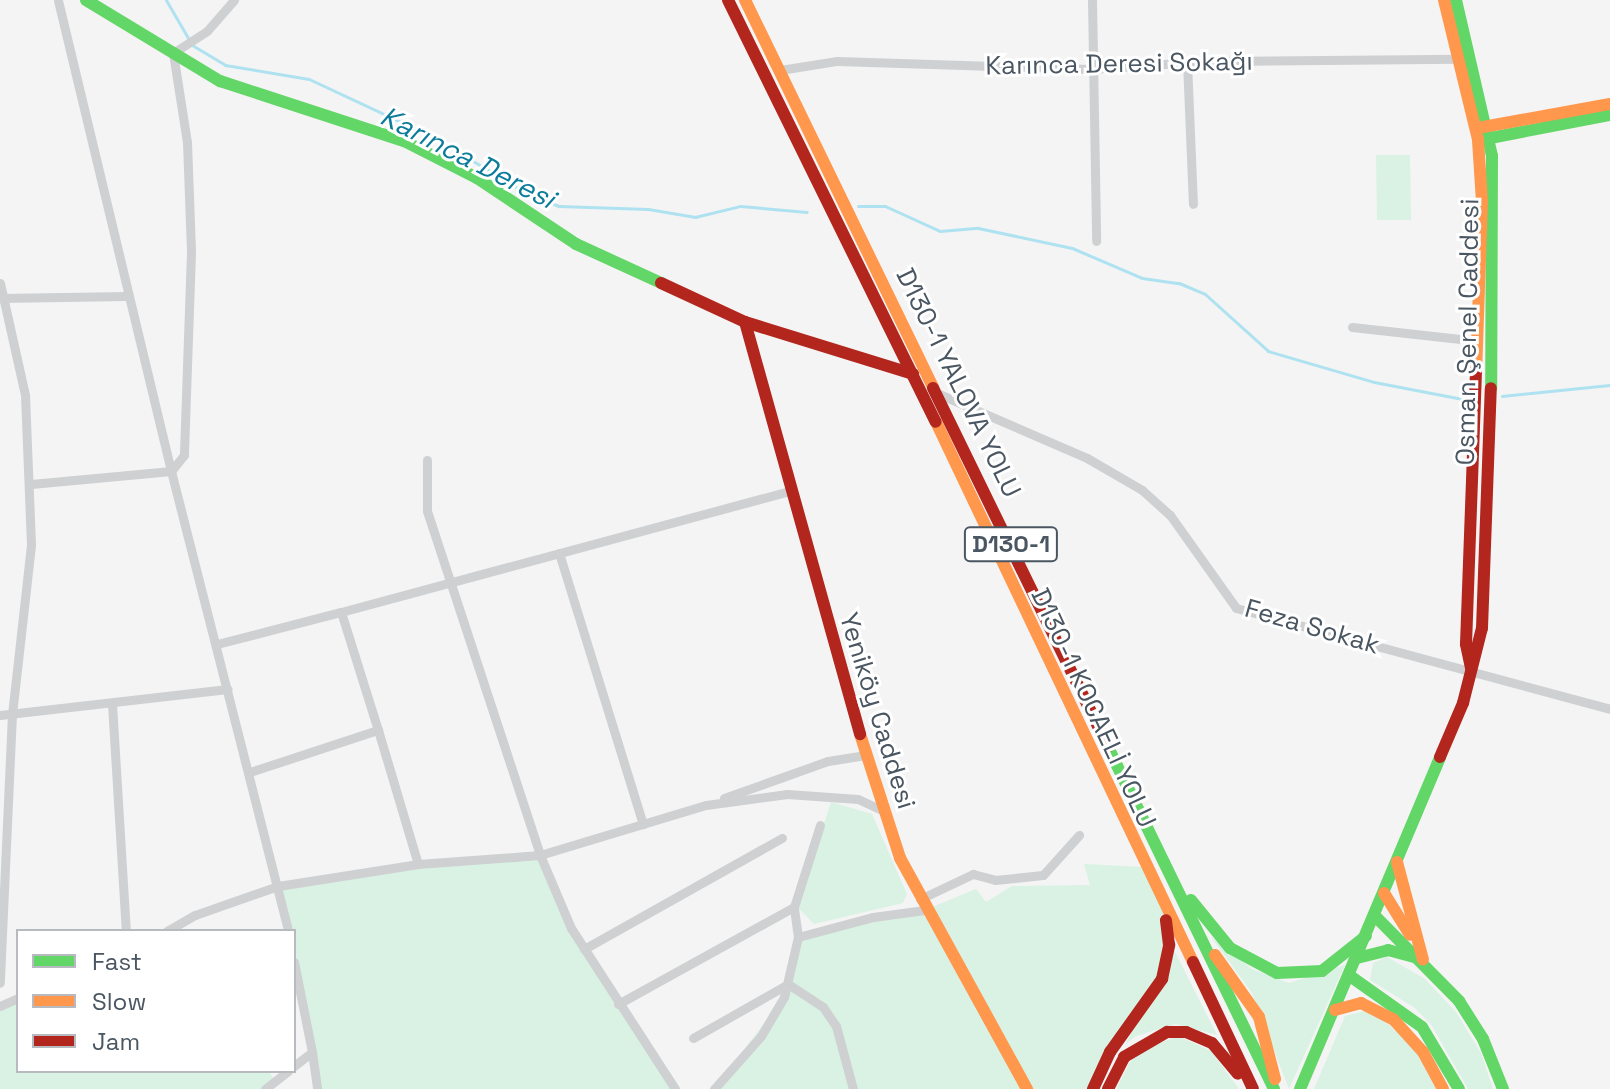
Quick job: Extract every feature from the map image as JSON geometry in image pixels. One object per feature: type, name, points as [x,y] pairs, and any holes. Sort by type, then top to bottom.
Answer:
[{"type":"main road","points":[[86,0],[179,49],[220,81],[404,141],[477,178],[576,244],[745,322],[913,374]]},
{"type":"main road","name":"D130-1 KOCAELİ YOLU","points":[[728,0],[913,374],[1251,1089]]},
{"type":"main road","name":"D130-1 YALOVA YOLU","points":[[745,0],[1200,936],[1236,979],[1259,1017],[1275,1089]]},
{"type":"main road","name":"Osman Şenel Caddesi","points":[[1444,0],[1465,59]]},
{"type":"main road","name":"Osman Şenel Caddesi","points":[[1300,1089],[1463,703],[1482,628],[1494,300],[1483,133],[1465,59],[1456,0]]},
{"type":"main road","points":[[1483,133],[1610,104]]},
{"type":"main road","points":[[1483,133],[1610,115]]},
{"type":"main road","name":"Osman Şenel Caddesi","points":[[1471,669],[1466,644],[1483,133]]},
{"type":"main road","name":"Yeniköy Caddesi","points":[[745,322],[753,365],[792,490],[882,810],[923,905],[1027,1089]]},
{"type":"main road","points":[[1474,440],[1488,440]]},
{"type":"main road","points":[[1470,560],[1485,560]]},
{"type":"main road","points":[[1139,811],[1199,913],[1230,948],[1260,968],[1293,975],[1322,971],[1366,936]]},
{"type":"main road","points":[[1397,862],[1424,963]]},
{"type":"main road","points":[[1384,893],[1424,963]]},
{"type":"main road","points":[[1093,1089],[1110,1052],[1162,979],[1169,945],[1166,911]]},
{"type":"main road","points":[[1375,916],[1424,963],[1472,1020],[1503,1089]]},
{"type":"main road","points":[[1357,958],[1388,950],[1424,963]]},
{"type":"main road","points":[[1350,976],[1422,1027],[1459,1089]]},
{"type":"main road","points":[[1335,1010],[1361,1003],[1381,1011],[1423,1052],[1443,1089]]},
{"type":"main road","points":[[1108,1089],[1114,1071],[1138,1045],[1167,1032],[1186,1032],[1212,1043],[1251,1089]]},
{"type":"street","points":[[58,0],[127,296],[288,929]]},
{"type":"street","points":[[31,484],[171,471],[184,455],[191,252],[187,142],[179,49],[200,36],[234,0]]},
{"type":"street","points":[[1092,0],[1090,69],[1096,241]]},
{"type":"street","name":"Karınca Deresi Sokağı","points":[[780,70],[837,61],[1090,69],[1187,62],[1465,59]]},
{"type":"street","points":[[1187,62],[1193,204]]},
{"type":"street","points":[[0,283],[25,395],[31,484],[31,545],[12,714],[0,983]]},
{"type":"street","points":[[2,298],[127,296]]},
{"type":"street","points":[[1352,327],[1478,341]]},
{"type":"street","name":"Feza Sokak","points":[[939,394],[1087,458],[1142,490],[1170,515],[1236,608],[1610,709]]},
{"type":"street","points":[[427,460],[427,511],[454,582],[540,855],[584,949],[675,1089]]},
{"type":"street","points":[[217,644],[792,490]]},
{"type":"street","points":[[559,553],[643,824]]},
{"type":"street","points":[[341,612],[418,864]]},
{"type":"street","points":[[0,715],[228,689]]},
{"type":"street","points":[[112,704],[126,929]]},
{"type":"street","points":[[250,772],[378,730]]},
{"type":"street","points":[[170,929],[195,915],[278,886],[418,864],[540,855],[706,805],[828,761],[866,755]]},
{"type":"street","points":[[706,805],[821,794],[858,799],[882,810]]},
{"type":"street","points":[[714,1089],[761,1036],[788,984],[798,937],[794,907],[820,825]]},
{"type":"street","points":[[798,937],[923,905],[973,874],[995,880],[1043,875],[1079,835]]},
{"type":"street","points":[[584,949],[782,838]]},
{"type":"street","points":[[618,1004],[794,907]]},
{"type":"street","points":[[296,972],[317,1089]]},
{"type":"street","points":[[693,1038],[788,984]]},
{"type":"street","points":[[788,984],[823,1007],[836,1026],[853,1089]]},
{"type":"street","points":[[296,1064],[312,1052]]},
{"type":"street","points":[[265,1089],[285,1073]]},
{"type":"green space","points":[[1376,155],[1410,155],[1411,220],[1377,220]]},
{"type":"green space","points":[[831,802],[872,814],[907,894],[903,903],[814,924],[797,907]]},
{"type":"green space","points":[[540,855],[571,928],[675,1089],[317,1089],[296,973],[296,929],[288,929],[278,886]]},
{"type":"green space","points":[[1084,864],[1145,867],[1166,911],[1167,964],[1093,1089],[714,1089],[784,997],[798,937],[925,910],[976,889],[986,902],[1012,886],[1090,885]]},
{"type":"green space","points":[[1211,937],[1252,969],[1289,983],[1345,965],[1289,1089],[1252,993]]},
{"type":"green space","points":[[1173,948],[1217,1035],[1176,1024],[1136,1036],[1125,1045]]},
{"type":"green space","points":[[1387,957],[1425,979],[1456,1012],[1481,1053],[1493,1089],[1468,1089],[1432,1026],[1415,1008],[1370,980],[1373,963]]},
{"type":"green space","points":[[16,999],[16,1073],[270,1073],[275,1081],[265,1089],[0,1089],[0,1006]]},
{"type":"green space","points":[[1364,1011],[1386,1022],[1416,1051],[1436,1089],[1314,1089],[1345,1016]]},
{"type":"green space","points":[[1178,1036],[1211,1051],[1239,1089],[1116,1089],[1130,1062],[1144,1049]]},
{"type":"waterway","name":"Karınca Deresi","points":[[166,0],[188,38]]},
{"type":"waterway","name":"Karınca Deresi","points":[[192,45],[225,65],[309,79],[435,138],[524,192],[559,206],[648,209],[695,217],[740,206],[807,212]]},
{"type":"waterway","name":"Karınca Deresi","points":[[858,206],[885,206],[940,231],[978,228],[1072,248],[1142,278],[1179,283],[1205,294],[1268,351],[1374,382],[1462,399]]},
{"type":"waterway","points":[[1502,396],[1610,385]]},
{"type":"traffic: fast","points":[[86,0],[220,81],[404,141],[477,178],[576,244],[661,283]]},
{"type":"traffic: fast","points":[[1456,0],[1492,156],[1491,388]]},
{"type":"traffic: fast","points":[[1485,139],[1610,115]]},
{"type":"traffic: fast","points":[[1108,747],[1274,1089]]},
{"type":"traffic: fast","points":[[1300,1089],[1440,757]]},
{"type":"traffic: fast","points":[[1191,900],[1230,948],[1277,973],[1322,971],[1366,936]]},
{"type":"traffic: fast","points":[[1375,916],[1459,1001],[1483,1039],[1503,1089]]},
{"type":"traffic: fast","points":[[1357,958],[1388,950],[1414,957]]},
{"type":"traffic: fast","points":[[1350,976],[1422,1027],[1459,1089]]},
{"type":"traffic: slow","points":[[745,0],[933,388]]},
{"type":"traffic: slow","points":[[1444,0],[1478,140],[1482,202],[1476,370]]},
{"type":"traffic: slow","points":[[1483,127],[1610,104]]},
{"type":"traffic: slow","points":[[936,422],[1193,962]]},
{"type":"traffic: slow","points":[[860,734],[900,858],[1027,1089]]},
{"type":"traffic: slow","points":[[1397,862],[1423,960]]},
{"type":"traffic: slow","points":[[1384,893],[1410,935]]},
{"type":"traffic: slow","points":[[1215,955],[1259,1017],[1275,1079]]},
{"type":"traffic: slow","points":[[1335,1010],[1361,1003],[1393,1019],[1423,1052],[1443,1089]]},
{"type":"traffic: jam","points":[[728,0],[936,422]]},
{"type":"traffic: jam","points":[[661,283],[745,322],[913,374]]},
{"type":"traffic: jam","points":[[745,322],[860,734]]},
{"type":"traffic: jam","points":[[1471,668],[1466,644],[1476,370]]},
{"type":"traffic: jam","points":[[933,388],[1108,747]]},
{"type":"traffic: jam","points":[[1440,757],[1463,703],[1482,628],[1491,388]]},
{"type":"traffic: jam","points":[[1093,1089],[1110,1052],[1162,979],[1169,945],[1166,920]]},
{"type":"traffic: jam","points":[[1193,962],[1253,1089]]},
{"type":"traffic: jam","points":[[1108,1089],[1124,1057],[1167,1032],[1186,1032],[1212,1043],[1238,1074]]}]
